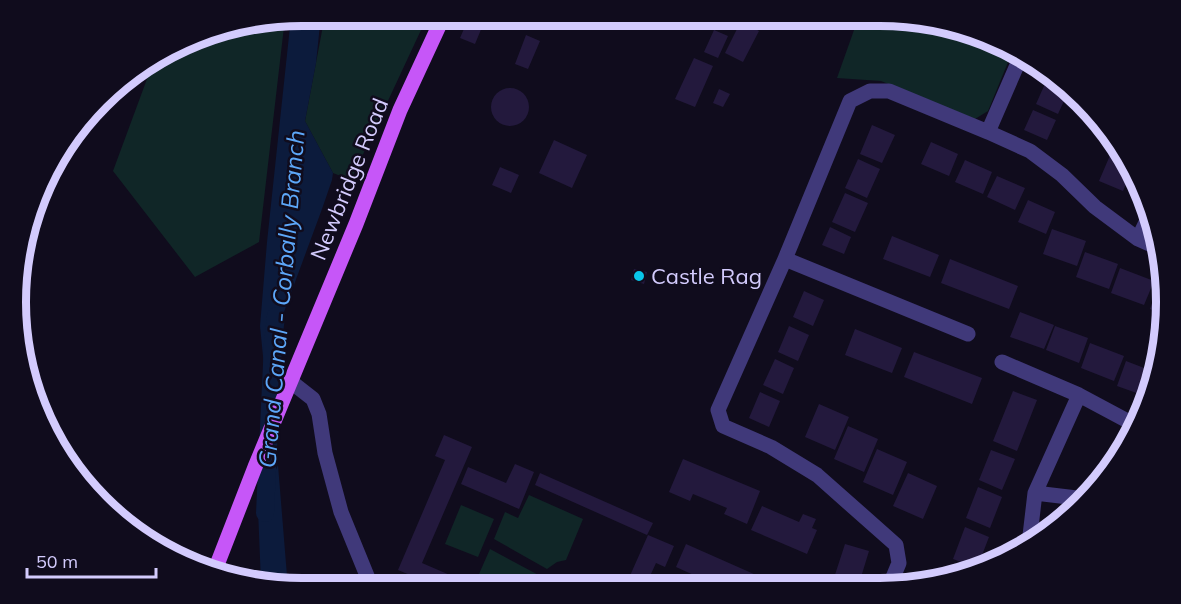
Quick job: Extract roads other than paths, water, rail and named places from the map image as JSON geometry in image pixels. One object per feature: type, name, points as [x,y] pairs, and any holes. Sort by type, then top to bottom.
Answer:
[{"type":"main road","name":"Newbridge Road","points":[[217,565],[255,466],[357,224],[400,110],[439,26]]},
{"type":"street","points":[[988,132],[1018,63]]},
{"type":"street","points":[[893,578],[899,563],[896,544],[817,475],[771,447],[723,426],[718,410],[785,259],[850,101],[870,91],[889,91],[1030,151],[1062,175],[1095,207],[1138,239],[1149,244]]},
{"type":"street","points":[[1138,239],[1145,225]]},
{"type":"street","points":[[785,259],[969,334]]},
{"type":"street","points":[[1002,362],[1079,395],[1128,421]]},
{"type":"street","points":[[288,388],[313,399],[319,414],[325,453],[341,512],[368,578]]},
{"type":"street","points":[[1030,534],[1035,493],[1079,395]]},
{"type":"street","points":[[1035,493],[1075,498]]},
{"type":"water","points":[[290,26],[320,26],[316,63],[305,121],[333,173],[332,180],[264,366],[260,326]]},
{"type":"water","points":[[278,465],[287,578],[261,575],[258,510]]},
{"type":"waterway","name":"Grand Canal - Corbally Branch","points":[[265,513],[276,316]]},
{"type":"place","name":"Castle Rag","points":[[639,276]]}]
